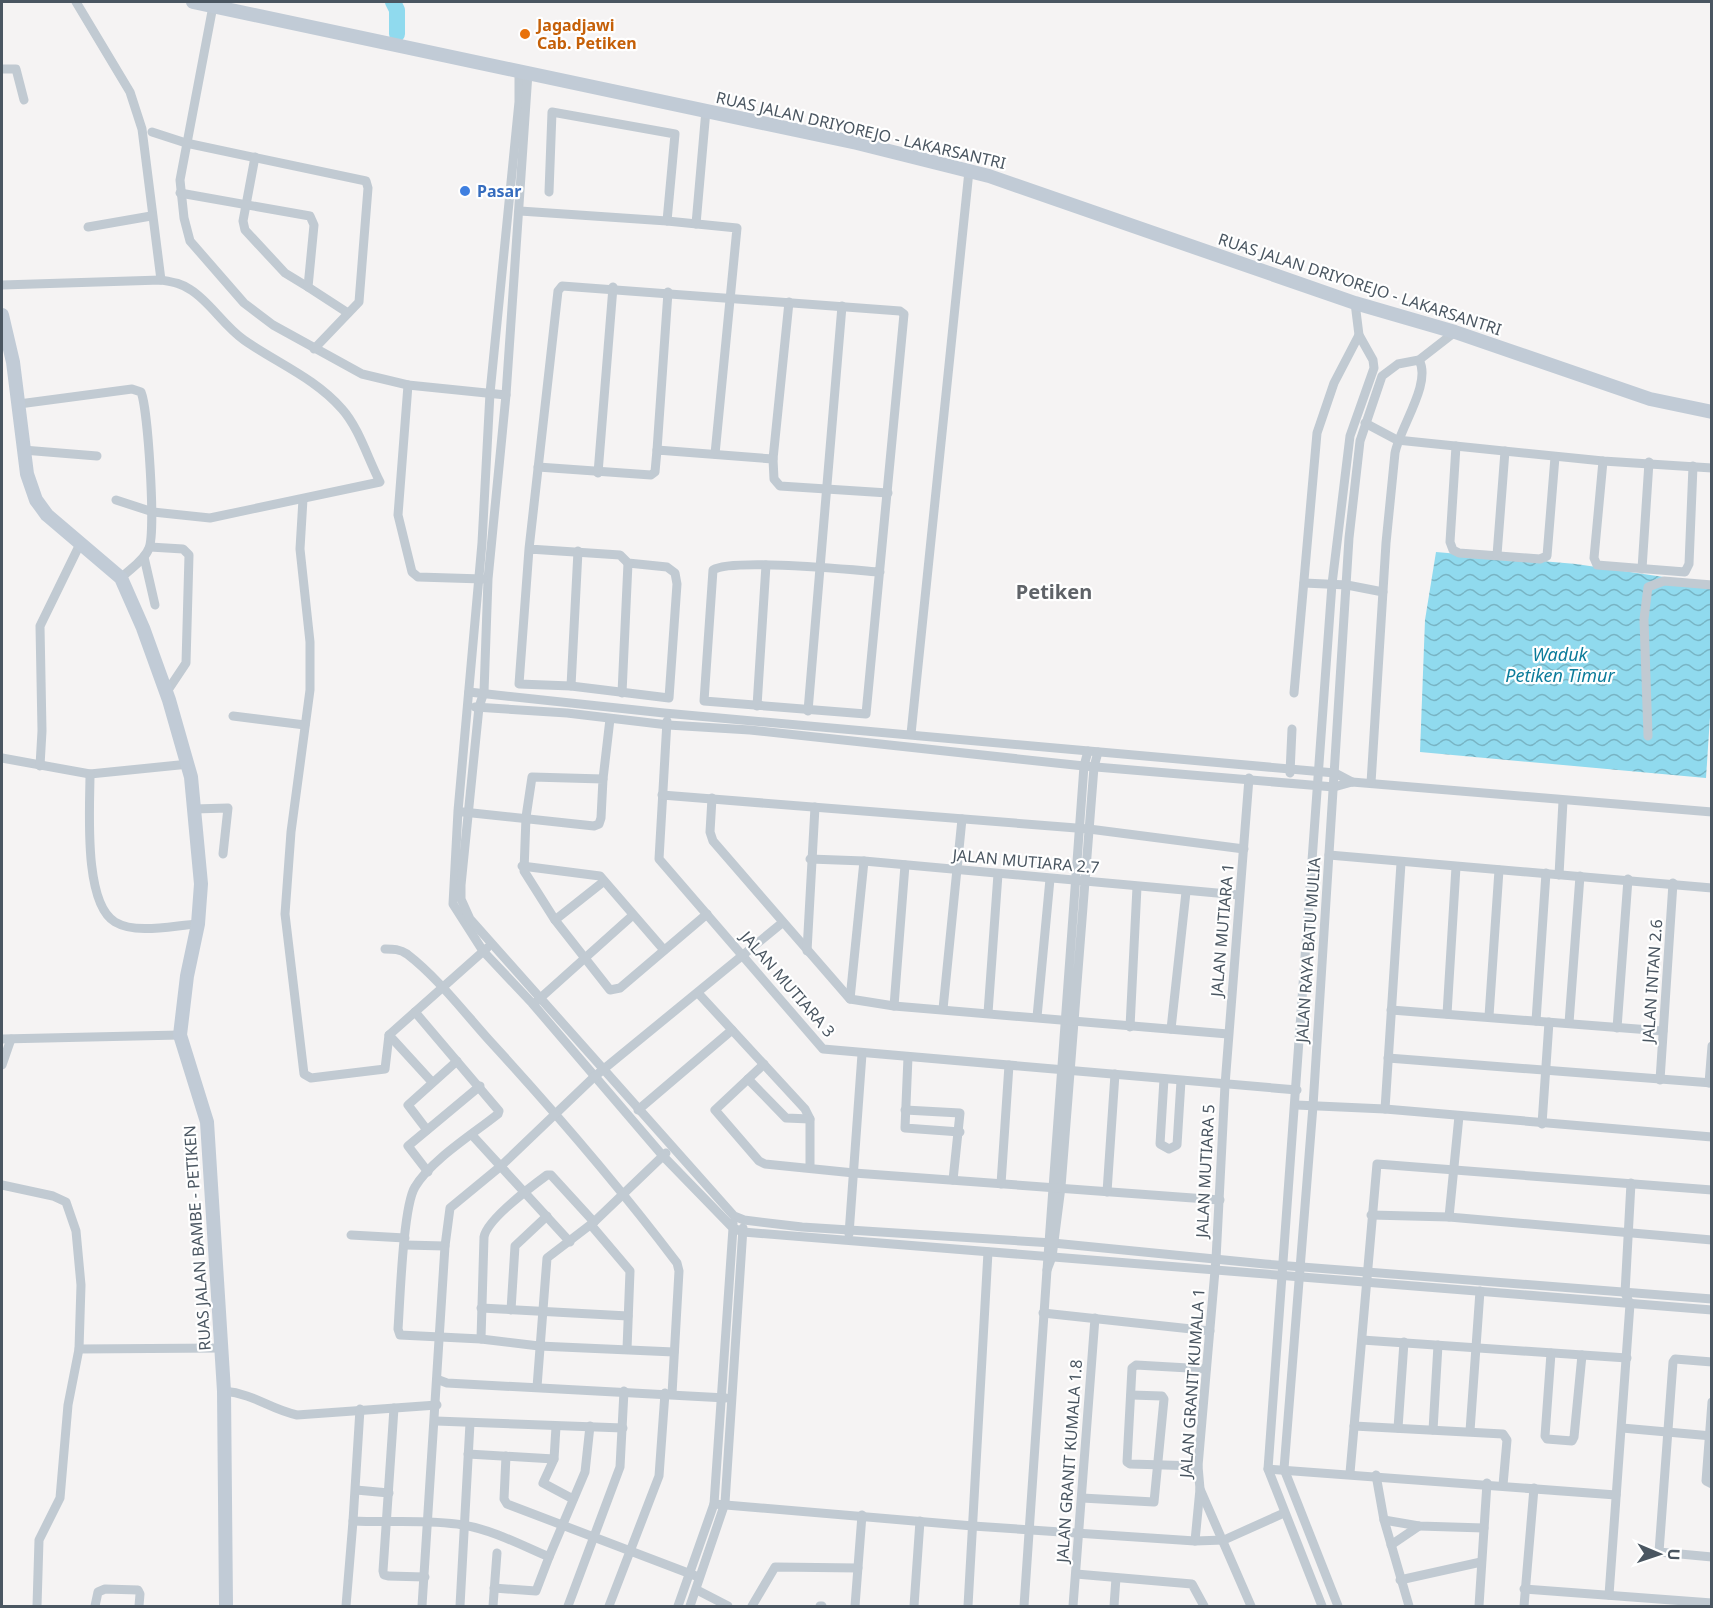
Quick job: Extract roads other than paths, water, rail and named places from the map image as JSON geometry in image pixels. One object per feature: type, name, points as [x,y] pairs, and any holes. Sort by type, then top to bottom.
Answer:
[{"type":"main road","name":"RUAS JALAN DRIYOREJO - LAKARSANTRI","points":[[193,2],[706,110],[969,171],[1044,194],[1355,303],[1455,332],[1650,399],[1712,412]]},
{"type":"main road","name":"RUAS JALAN BAMBE - PETIKEN","points":[[2,315],[13,362],[27,474],[36,500],[47,515],[121,578],[143,628],[189,764],[201,884],[198,924],[187,976],[180,1035],[207,1122],[224,1391],[226,1606]]},
{"type":"street","points":[[76,2],[133,99],[142,129],[151,216],[161,280]]},
{"type":"street","points":[[213,6],[186,143],[180,193],[190,241],[210,267],[244,303],[314,349],[362,374],[408,385],[506,395]]},
{"type":"street","points":[[2,69],[16,69],[24,100]]},
{"type":"street","points":[[524,73],[520,211],[506,395],[469,692],[463,812],[462,899],[470,919],[672,1149],[734,1216],[744,1220],[849,1235],[988,1252],[1712,1310]]},
{"type":"street","points":[[487,543],[490,393],[519,102],[524,73]]},
{"type":"street","points":[[696,224],[706,110]]},
{"type":"street","points":[[549,192],[552,112],[675,134],[667,221]]},
{"type":"street","points":[[152,132],[186,143],[366,181],[368,188],[360,296],[356,306],[314,349]]},
{"type":"street","points":[[255,156],[243,221],[248,236],[285,273],[348,313]]},
{"type":"street","points":[[911,734],[969,171]]},
{"type":"street","points":[[180,193],[312,218],[308,287]]},
{"type":"street","points":[[520,211],[737,228],[715,454]]},
{"type":"street","points":[[88,227],[151,216]]},
{"type":"street","points":[[2,285],[161,280],[177,282],[192,290],[220,320],[244,340],[285,364],[328,395],[346,415],[380,482]]},
{"type":"street","points":[[529,549],[620,555],[628,563],[667,567],[675,573],[677,584],[669,698],[571,686],[519,684],[529,549],[558,291],[562,286],[613,287],[900,311],[904,315],[867,714],[704,701],[713,570],[728,566],[766,565],[880,572]]},
{"type":"street","points":[[598,473],[613,287]]},
{"type":"street","points":[[538,467],[598,473],[651,475],[655,472],[668,292]]},
{"type":"street","points":[[789,302],[773,459],[774,479],[780,486],[888,493]]},
{"type":"street","points":[[1322,1606],[1268,1468],[1332,584],[1350,436],[1374,368],[1373,360],[1359,335],[1355,303]]},
{"type":"street","points":[[808,711],[842,306]]},
{"type":"street","name":"JALAN RAYA BATU MULIA","points":[[1338,1606],[1284,1469],[1313,1106],[1347,585],[1360,441],[1382,376],[1388,368],[1419,360],[1455,332]]},
{"type":"street","points":[[1294,693],[1317,433],[1334,383],[1359,335]]},
{"type":"street","points":[[1371,783],[1383,592],[1397,440],[1422,381],[1424,370],[1419,360]]},
{"type":"street","points":[[408,385],[398,515],[412,572],[418,577],[484,579]]},
{"type":"street","points":[[19,404],[138,389],[142,396],[153,512],[150,547],[144,557],[121,578]]},
{"type":"street","points":[[1365,423],[1397,440],[1555,457],[1712,468]]},
{"type":"street","points":[[1456,446],[1451,547],[1459,553],[1540,559],[1547,556],[1555,457]]},
{"type":"street","points":[[24,450],[97,456]]},
{"type":"street","points":[[657,450],[773,459]]},
{"type":"street","points":[[1497,555],[1505,451]]},
{"type":"street","points":[[1603,461],[1595,561],[1599,566],[1685,572],[1688,569],[1693,466]]},
{"type":"street","points":[[1642,569],[1649,462]]},
{"type":"street","points":[[116,500],[153,512],[210,518],[400,479]]},
{"type":"street","points":[[303,499],[300,549],[310,642],[310,690],[287,869],[285,914],[304,1074],[311,1078],[385,1069],[389,1035],[491,943]]},
{"type":"street","points":[[40,766],[42,731],[40,626],[80,543]]},
{"type":"street","points":[[150,547],[183,549],[189,558],[186,663],[166,693]]},
{"type":"street","points":[[571,686],[578,551]]},
{"type":"street","points":[[144,557],[155,605]]},
{"type":"street","points":[[622,693],[628,563]]},
{"type":"street","points":[[757,706],[766,565]]},
{"type":"street","points":[[484,579],[484,693],[479,707],[463,812],[453,904],[483,951],[532,1003],[663,1156],[733,1228],[743,1232],[1050,1243],[1216,1259],[1712,1299]]},
{"type":"street","points":[[1648,736],[1644,619],[1648,587],[1664,581],[1712,585]]},
{"type":"street","points":[[1304,583],[1347,585],[1383,592]]},
{"type":"street","points":[[469,692],[668,713],[1319,771],[1335,773],[1352,782]]},
{"type":"street","points":[[468,706],[668,725],[761,731],[1089,766],[1334,787],[1352,782],[1371,783],[1712,812]]},
{"type":"street","name":"JALAN MUTIARA 3","points":[[668,713],[659,860],[823,1049],[1225,1085],[1297,1089]]},
{"type":"street","points":[[233,716],[304,725]]},
{"type":"street","points":[[463,812],[594,826],[599,824],[610,719]]},
{"type":"street","points":[[1290,782],[1292,729]]},
{"type":"street","points":[[1024,1606],[1043,1313],[1057,1187],[1089,766],[1088,751]]},
{"type":"street","points":[[1089,766],[1098,752]]},
{"type":"street","points":[[2,758],[90,774],[189,764]]},
{"type":"street","points":[[90,774],[93,882],[108,915],[114,922],[139,927],[198,924]]},
{"type":"street","points":[[603,779],[534,776],[529,784],[522,866],[527,879],[584,959],[610,990],[615,991],[707,914]]},
{"type":"street","name":"JALAN MUTIARA 1","points":[[1225,1085],[1249,778]]},
{"type":"street","points":[[662,795],[1084,828],[1244,849]]},
{"type":"street","points":[[712,798],[710,832],[713,841],[850,999],[894,1006],[1228,1034]]},
{"type":"street","points":[[1559,874],[1563,801]]},
{"type":"street","points":[[807,951],[814,807]]},
{"type":"street","points":[[194,808],[228,808],[223,854]]},
{"type":"street","points":[[943,1009],[962,819]]},
{"type":"street","points":[[1329,855],[1712,888]]},
{"type":"street","name":"JALAN MUTIARA 2.7","points":[[810,859],[864,861],[1239,895]]},
{"type":"street","points":[[850,999],[864,861]]},
{"type":"street","points":[[1384,1109],[1401,863]]},
{"type":"street","points":[[522,866],[596,874],[664,950]]},
{"type":"street","points":[[894,1006],[905,866]]},
{"type":"street","points":[[1447,1014],[1456,867]]},
{"type":"street","points":[[1489,1016],[1499,870]]},
{"type":"street","points":[[1536,1021],[1546,873]]},
{"type":"street","points":[[988,1013],[998,874]]},
{"type":"street","points":[[1569,1023],[1580,876]]},
{"type":"street","points":[[1036,1017],[1050,879]]},
{"type":"street","points":[[1617,1028],[1628,879]]},
{"type":"street","points":[[555,920],[603,882]]},
{"type":"street","name":"JALAN INTAN 2.6","points":[[1660,1080],[1673,883]]},
{"type":"street","points":[[1130,1027],[1137,887]]},
{"type":"street","points":[[1171,1029],[1186,892]]},
{"type":"street","points":[[532,1003],[542,999],[633,915]]},
{"type":"street","points":[[423,1606],[439,1380],[445,1246],[450,1208],[501,1166],[594,1077],[782,923]]},
{"type":"street","points":[[385,949],[395,949],[407,954],[442,989],[556,1113],[625,1194],[679,1267],[674,1352],[659,1476],[609,1606]]},
{"type":"street","points":[[698,993],[800,1103],[810,1119],[810,1167]]},
{"type":"street","points":[[1391,1010],[1664,1031]]},
{"type":"street","points":[[416,1012],[499,1111],[428,1172],[412,1192],[405,1242],[398,1333],[403,1337],[481,1339],[539,1346],[674,1352]]},
{"type":"street","points":[[1542,1124],[1549,1022]]},
{"type":"street","points":[[638,1110],[732,1030]]},
{"type":"street","points":[[2,1065],[6,1039],[180,1035]]},
{"type":"street","points":[[389,1035],[432,1082]]},
{"type":"street","points":[[1388,1058],[1710,1083],[1712,1046]]},
{"type":"street","points":[[849,1235],[862,1054]]},
{"type":"street","points":[[908,1057],[905,1128],[960,1132]]},
{"type":"street","points":[[427,1130],[408,1105],[457,1061]]},
{"type":"street","points":[[764,1064],[718,1106],[716,1114],[759,1161],[776,1166],[810,1167],[854,1173],[1220,1200]]},
{"type":"street","points":[[1001,1184],[1009,1065]]},
{"type":"street","points":[[1107,1192],[1115,1074]]},
{"type":"street","points":[[748,1079],[786,1118],[810,1119]]},
{"type":"street","points":[[1164,1079],[1160,1144],[1169,1149],[1177,1145],[1181,1081]]},
{"type":"street","name":"JALAN MUTIARA 5","points":[[1216,1259],[1225,1085]]},
{"type":"street","points":[[428,1172],[408,1146],[480,1086]]},
{"type":"street","points":[[1296,1105],[1384,1109],[1712,1137]]},
{"type":"street","points":[[905,1110],[960,1113],[954,1180]]},
{"type":"street","points":[[1449,1217],[1459,1116]]},
{"type":"street","points":[[472,1135],[570,1242]]},
{"type":"street","points":[[537,1387],[547,1258],[593,1223],[672,1149]]},
{"type":"street","points":[[1350,1473],[1377,1164],[1712,1190]]},
{"type":"street","points":[[481,1339],[485,1232],[525,1192],[551,1175],[593,1223],[630,1271],[627,1349]]},
{"type":"street","points":[[1609,1595],[1628,1358],[1630,1304],[1625,1293],[1631,1183]]},
{"type":"street","points":[[2,1185],[61,1198],[70,1209],[76,1231],[81,1285],[79,1349],[68,1405],[60,1498],[39,1540],[37,1606]]},
{"type":"street","points":[[1371,1215],[1449,1217],[1712,1239]]},
{"type":"street","points":[[511,1310],[515,1246],[547,1216]]},
{"type":"street","points":[[690,1606],[697,1590],[696,1576],[714,1504],[734,1216]]},
{"type":"street","points":[[678,1606],[696,1576],[725,1503],[744,1220]]},
{"type":"street","points":[[351,1234],[445,1246]]},
{"type":"street","points":[[968,1606],[988,1252]]},
{"type":"street","name":"JALAN GRANIT KUMALA 1","points":[[1216,1259],[1198,1466],[1200,1489],[1251,1606]]},
{"type":"street","points":[[1470,1431],[1480,1291]]},
{"type":"street","points":[[481,1308],[628,1316]]},
{"type":"street","points":[[1043,1313],[1210,1331]]},
{"type":"street","name":"JALAN GRANIT KUMALA 1.8","points":[[1073,1606],[1081,1533],[1095,1318]]},
{"type":"street","points":[[1362,1340],[1628,1358]]},
{"type":"street","points":[[1398,1428],[1404,1342]]},
{"type":"street","points":[[1433,1430],[1438,1345]]},
{"type":"street","points":[[79,1349],[221,1348]]},
{"type":"street","points":[[1551,1353],[1545,1436],[1547,1439],[1563,1443],[1572,1441],[1574,1437],[1582,1355]]},
{"type":"street","points":[[1712,1362],[1675,1359],[1672,1362],[1659,1553],[1712,1557]]},
{"type":"street","points":[[1198,1466],[1130,1464],[1127,1462],[1133,1366],[1206,1369]]},
{"type":"street","points":[[439,1380],[733,1398]]},
{"type":"street","points":[[224,1391],[254,1396],[279,1411],[297,1415],[437,1405]]},
{"type":"street","points":[[567,1606],[620,1467],[624,1391]]},
{"type":"street","points":[[1082,1498],[1153,1503],[1164,1399],[1162,1396],[1131,1395]]},
{"type":"street","points":[[1712,1402],[1706,1481],[1712,1484]]},
{"type":"street","points":[[394,1408],[384,1575],[425,1577]]},
{"type":"street","points":[[346,1606],[360,1409]]},
{"type":"street","points":[[436,1421],[623,1428]]},
{"type":"street","points":[[460,1606],[470,1422]]},
{"type":"street","points":[[494,1588],[536,1591],[587,1463],[590,1426]]},
{"type":"street","points":[[1354,1426],[1498,1433],[1505,1436],[1507,1440],[1503,1485]]},
{"type":"street","points":[[556,1427],[554,1459],[543,1483],[573,1499]]},
{"type":"street","points":[[1622,1428],[1668,1434],[1711,1436]]},
{"type":"street","points":[[468,1454],[554,1459]]},
{"type":"street","points":[[506,1456],[505,1503],[696,1576]]},
{"type":"street","points":[[1268,1468],[1487,1483],[1616,1495]]},
{"type":"street","points":[[1376,1475],[1384,1520],[1409,1606]]},
{"type":"street","points":[[1479,1606],[1487,1483]]},
{"type":"street","points":[[1524,1606],[1534,1488]]},
{"type":"street","points":[[1195,1541],[1200,1489]]},
{"type":"street","points":[[356,1490],[389,1493]]},
{"type":"street","points":[[714,1504],[725,1503],[973,1526],[1195,1541],[1224,1540],[1284,1513]]},
{"type":"street","points":[[855,1606],[862,1515]]},
{"type":"street","points":[[1384,1520],[1419,1526],[1484,1528]]},
{"type":"street","points":[[353,1521],[388,1523],[429,1521],[465,1525],[497,1534],[549,1557]]},
{"type":"street","points":[[914,1606],[920,1521]]},
{"type":"street","points":[[1391,1545],[1419,1526]]},
{"type":"street","points":[[493,1606],[496,1553]]},
{"type":"street","points":[[1400,1580],[1481,1562]]},
{"type":"street","points":[[752,1606],[775,1567],[858,1568]]},
{"type":"street","points":[[1076,1574],[1192,1584],[1204,1606]]},
{"type":"street","points":[[1113,1606],[1116,1578]]},
{"type":"street","points":[[94,1606],[98,1592],[105,1589],[138,1590],[139,1606]]},
{"type":"street","points":[[1524,1589],[1609,1595],[1686,1604],[1712,1604]]},
{"type":"street","points":[[697,1590],[728,1606]]},
{"type":"water","name":"Waduk Petiken Timur","points":[[1436,552],[1576,564],[1711,584],[1712,686],[1706,778],[1420,752],[1425,620]]},
{"type":"waterway","points":[[393,2],[397,10],[397,34]]},
{"type":"place","name":"Jagadjawi Cab. Petiken","points":[[525,34]]},
{"type":"place","name":"Pasar","points":[[465,191]]},
{"type":"district","name":"Petiken","points":[[1054,591]]}]
